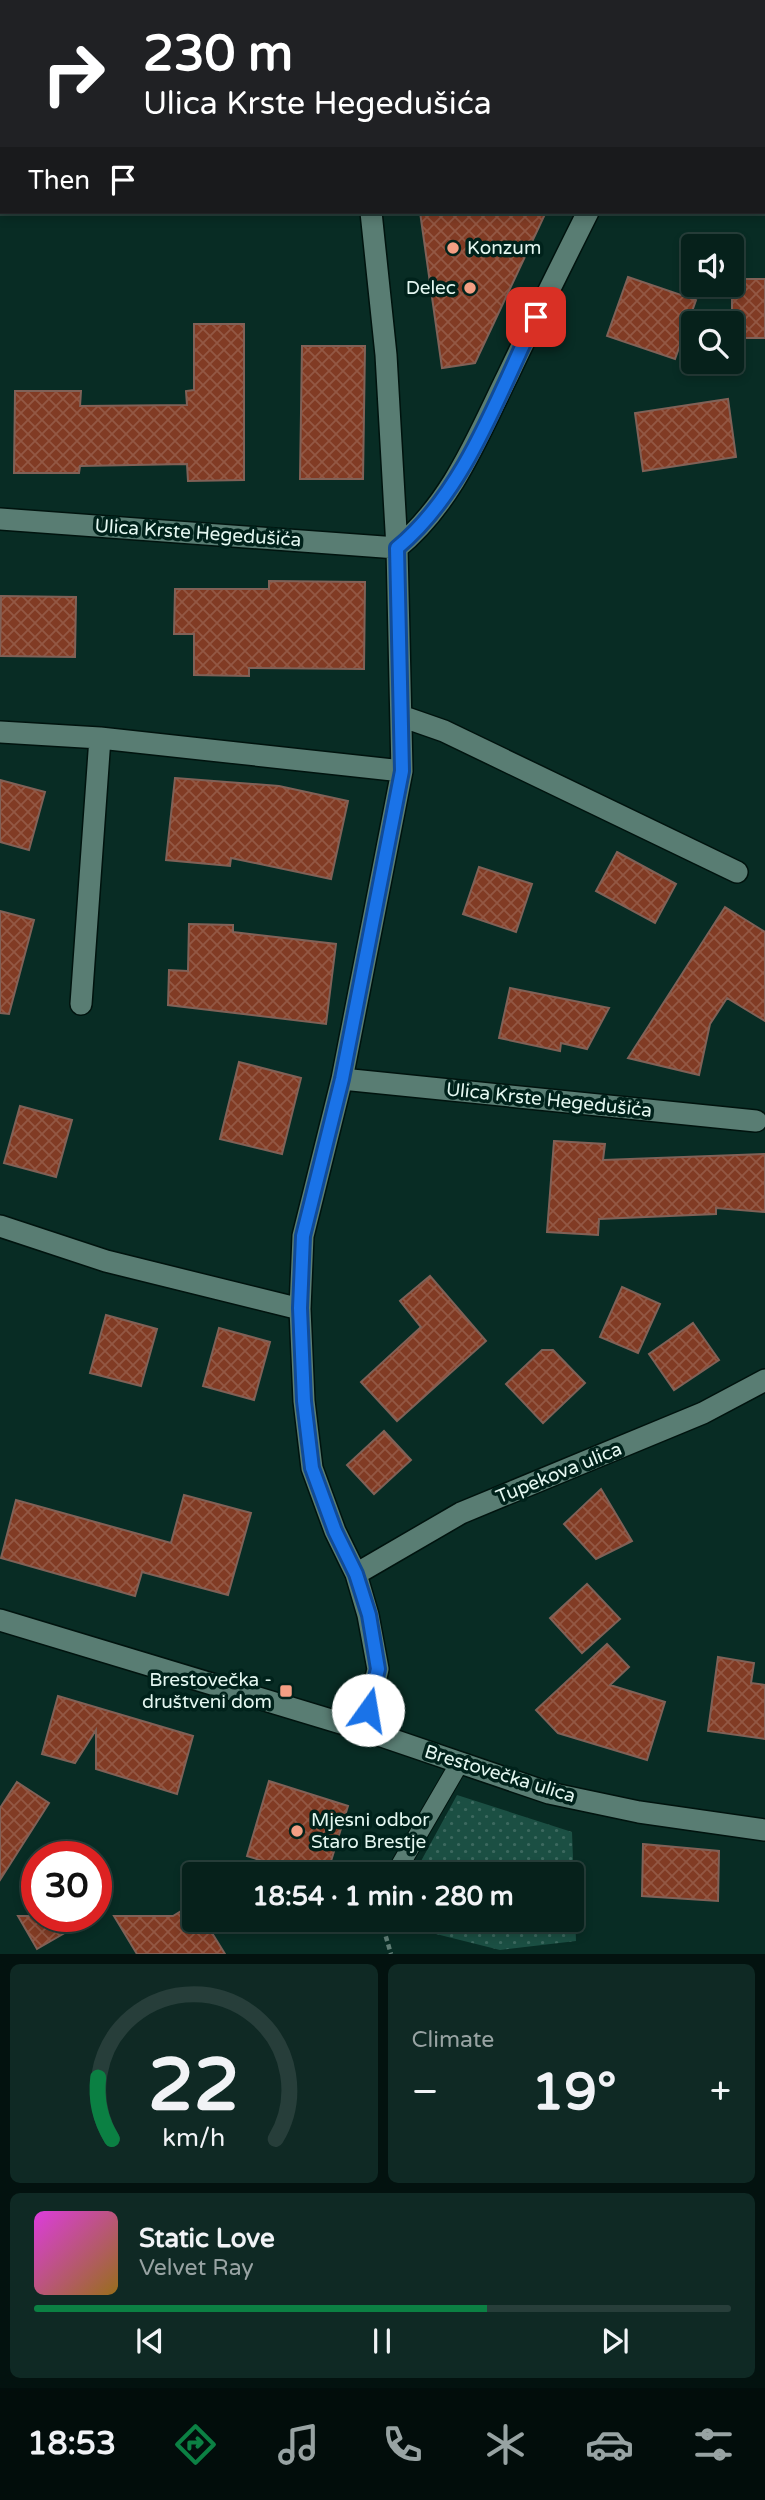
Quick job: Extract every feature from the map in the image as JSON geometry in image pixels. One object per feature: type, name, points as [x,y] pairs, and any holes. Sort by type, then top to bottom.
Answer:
[{"type":"street","points":[[364,1730],[378,1669],[369,1615],[356,1574],[335,1531],[312,1468],[304,1401],[300,1308],[303,1236],[342,1079],[402,771],[397,548],[386,355],[371,214]]},
{"type":"street","points":[[397,548],[418,531],[441,504],[465,464],[587,214]]},
{"type":"street","name":"Ulica Krste Hegedušića","points":[[0,519],[397,548]]},
{"type":"street","points":[[401,716],[444,731],[737,872]]},
{"type":"street","points":[[0,733],[100,738],[402,771]]},
{"type":"street","points":[[81,1004],[100,738]]},
{"type":"street","name":"Ulica Krste Hegedušića","points":[[342,1079],[756,1121]]},
{"type":"street","points":[[0,1226],[106,1261],[300,1308]]},
{"type":"street","name":"Tupekova ulica","points":[[356,1574],[461,1513],[703,1413],[765,1380]]},
{"type":"street","name":"Brestovečka ulica","points":[[0,1620],[364,1730],[458,1765],[549,1793],[639,1812],[765,1830]]},
{"type":"lane","points":[[402,1862],[458,1765]]},
{"type":"path","points":[[385,1932],[391,1954]]},
{"type":"green space","points":[[457,1795],[572,1832],[573,1862],[421,1862]]},
{"type":"green space","points":[[428,1932],[576,1932],[576,1941],[500,1950]]},
{"type":"building","name":"Delec","points":[[420,214],[545,214],[475,363],[442,368]]},
{"type":"building","points":[[628,277],[696,300],[692,311],[681,311],[681,342],[675,359],[607,336]]},
{"type":"building","points":[[744,279],[765,279],[765,338],[744,338],[744,311],[732,311],[732,297],[744,297]]},
{"type":"building","points":[[194,324],[244,324],[244,480],[188,481],[187,464],[80,466],[79,473],[14,473],[15,391],[81,391],[80,406],[187,405],[186,391],[194,390]]},
{"type":"building","points":[[302,346],[365,346],[363,479],[300,479]]},
{"type":"building","points":[[728,399],[736,457],[643,471],[635,413]]},
{"type":"building","points":[[269,581],[365,582],[364,669],[249,668],[249,676],[194,675],[194,634],[174,634],[175,589],[269,589]]},
{"type":"building","points":[[1,596],[76,597],[75,657],[0,656]]},
{"type":"building","points":[[175,778],[279,786],[348,801],[331,879],[231,858],[230,866],[166,860]]},
{"type":"building","points":[[0,780],[45,792],[29,850],[0,842]]},
{"type":"building","points":[[617,852],[676,884],[655,923],[596,891]]},
{"type":"building","points":[[479,867],[532,884],[516,932],[463,914]]},
{"type":"building","points":[[725,907],[765,932],[765,1021],[727,998],[710,1024],[699,1075],[628,1058]]},
{"type":"building","points":[[0,911],[34,920],[9,1014],[0,1013]]},
{"type":"building","points":[[189,924],[233,925],[233,932],[336,944],[326,1024],[168,1005],[169,970],[188,971]]},
{"type":"building","points":[[510,988],[609,1008],[587,1049],[561,1043],[560,1051],[499,1038]]},
{"type":"building","points":[[239,1062],[301,1078],[282,1154],[220,1139]]},
{"type":"building","points":[[20,1106],[72,1120],[56,1177],[4,1163]]},
{"type":"building","points":[[554,1141],[605,1144],[603,1160],[765,1154],[765,1212],[716,1208],[716,1214],[599,1219],[598,1235],[547,1232]]},
{"type":"building","points":[[430,1276],[486,1341],[397,1421],[361,1382],[421,1327],[400,1301]]},
{"type":"building","points":[[622,1287],[660,1304],[638,1353],[600,1337]]},
{"type":"building","points":[[106,1315],[157,1329],[141,1386],[90,1373]]},
{"type":"building","points":[[693,1323],[719,1360],[674,1390],[649,1354]]},
{"type":"building","points":[[219,1328],[270,1342],[254,1400],[203,1386]]},
{"type":"building","points":[[542,1350],[553,1350],[585,1383],[543,1423],[506,1384]]},
{"type":"building","points":[[384,1431],[411,1460],[374,1494],[347,1465]]},
{"type":"building","points":[[601,1489],[632,1541],[596,1559],[564,1524]]},
{"type":"building","points":[[184,1495],[251,1513],[228,1595],[142,1572],[135,1596],[1,1558],[16,1500],[171,1543]]},
{"type":"building","points":[[587,1584],[620,1619],[582,1653],[550,1618]]},
{"type":"building","points":[[607,1644],[629,1667],[610,1685],[665,1702],[647,1760],[558,1733],[536,1710]]},
{"type":"building","points":[[718,1657],[754,1663],[751,1683],[765,1685],[765,1739],[708,1731]]},
{"type":"building","points":[[58,1696],[193,1736],[177,1794],[96,1769],[96,1730],[75,1763],[42,1754]]},
{"type":"building","name":"Mjesni odbor Staro Brestje","points":[[269,1781],[348,1806],[331,1862],[266,1862],[247,1856]]},
{"type":"building","points":[[17,1782],[49,1803],[25,1841],[21,1841],[21,1847],[0,1880],[0,1808]]},
{"type":"building","points":[[643,1844],[719,1851],[718,1901],[642,1896]]},
{"type":"building","points":[[182,1910],[182,1932],[211,1932],[225,1954],[137,1954],[114,1916],[173,1916]]},
{"type":"building","points":[[27,1932],[66,1932],[37,1949]]},
{"type":"place","name":"Konzum","points":[[453,248]]},
{"type":"place","name":"Delec","points":[[470,288]]},
{"type":"place","name":"Brestovečka - društveni dom","points":[[286,1691]]},
{"type":"place","name":"Mjesni odbor Staro Brestje","points":[[297,1831]]},
{"type":"route","points":[[368,1710],[378,1669],[369,1615],[356,1574],[335,1531],[312,1468],[304,1401],[300,1308],[303,1236],[342,1079],[402,771],[397,548],[418,531],[441,504],[465,464],[536,317]]}]
